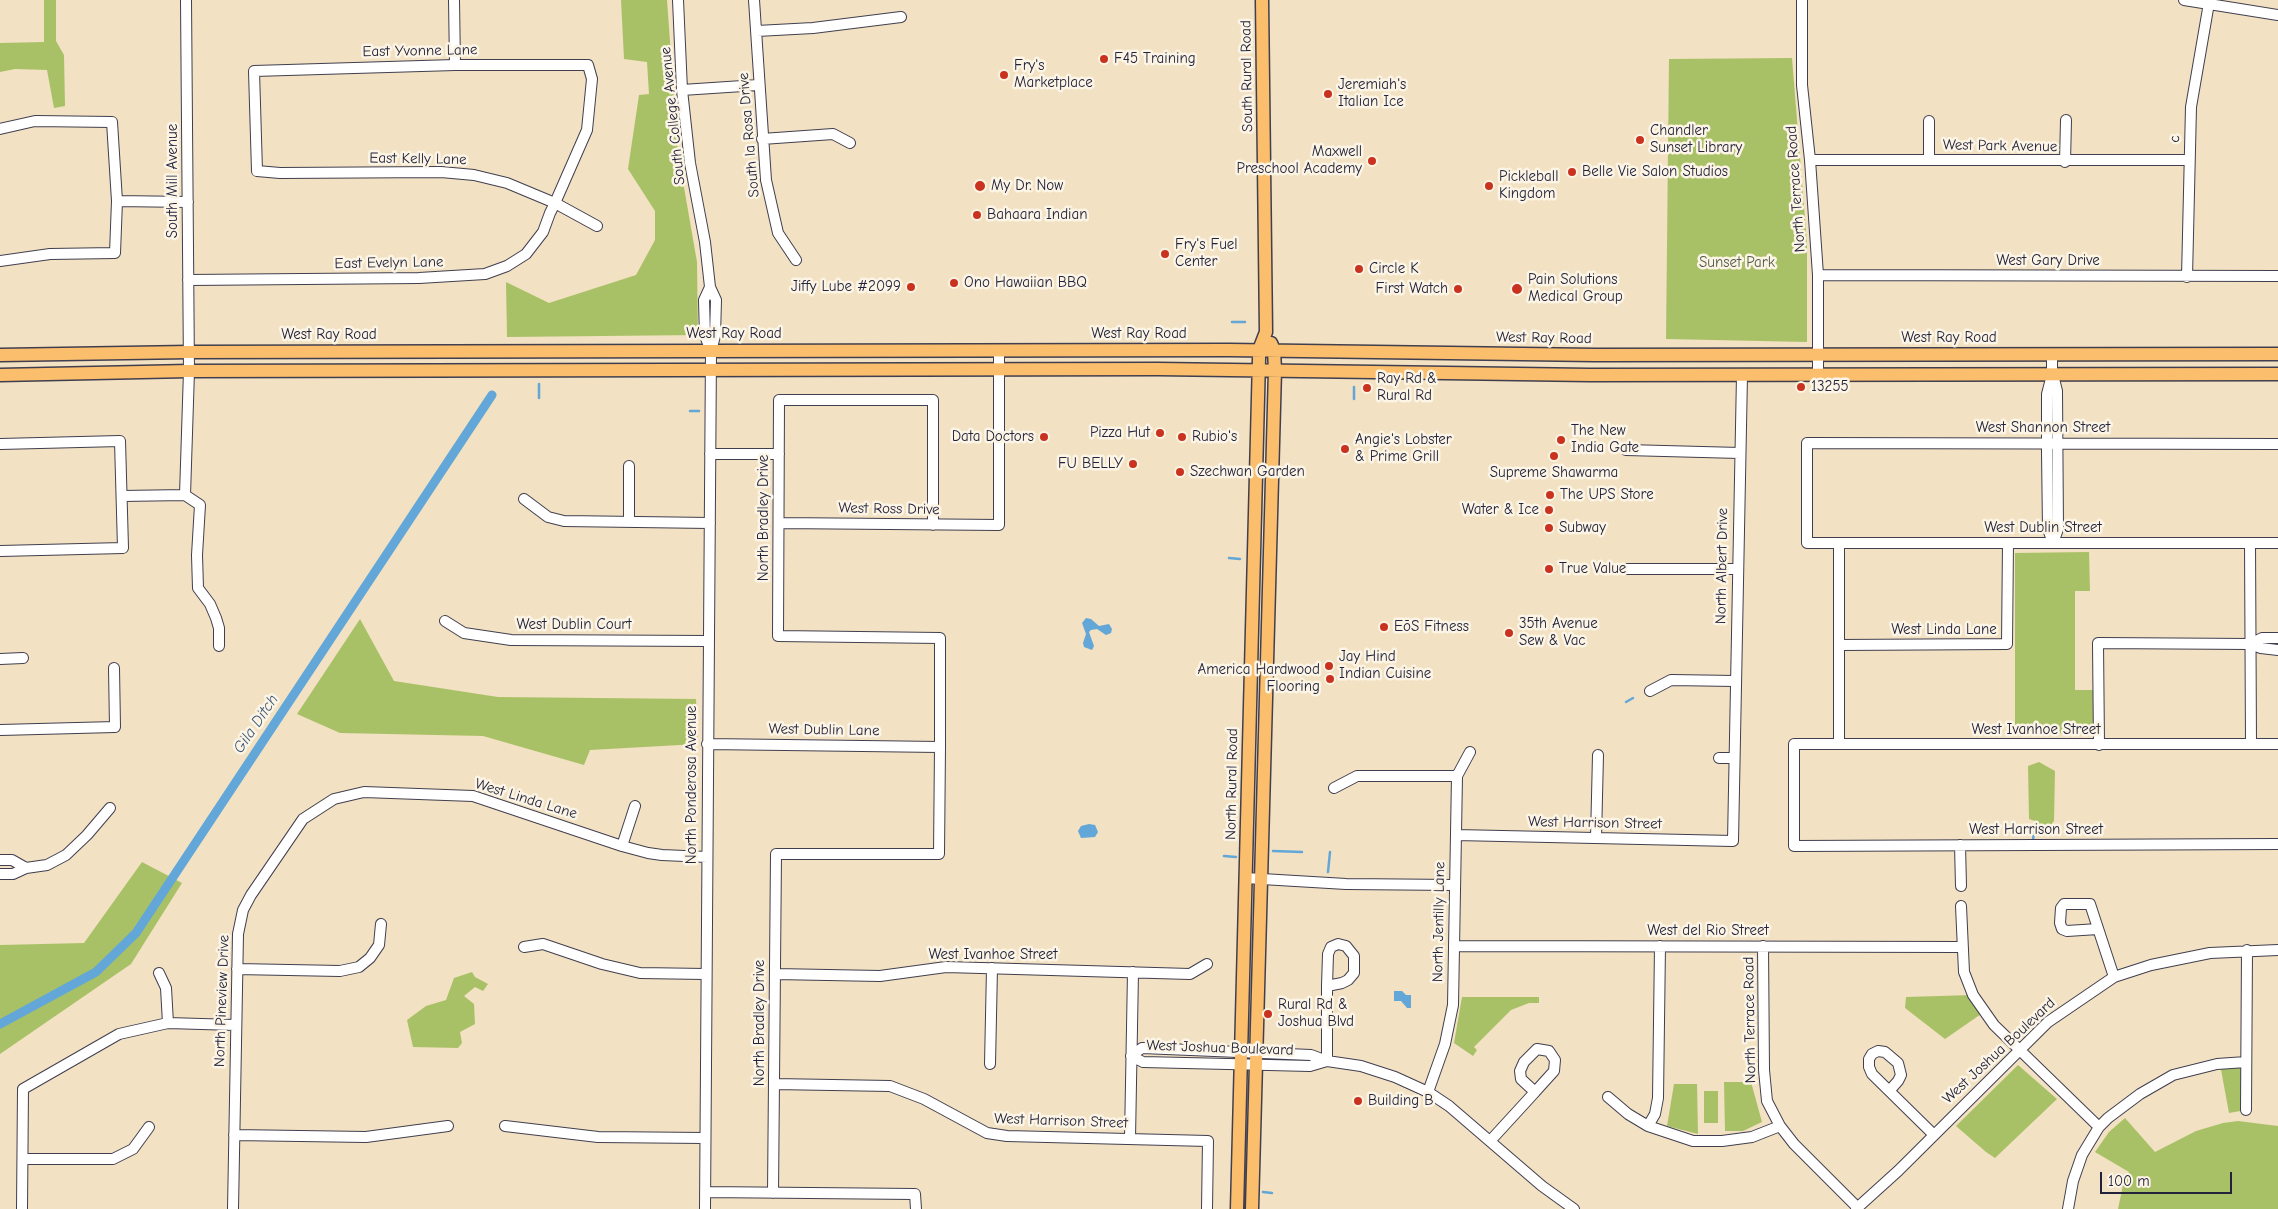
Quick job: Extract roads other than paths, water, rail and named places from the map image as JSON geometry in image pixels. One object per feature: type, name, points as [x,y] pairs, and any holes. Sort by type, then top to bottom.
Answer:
[{"type":"main road","name":"South Rural Road","points":[[1259,359],[1266,332],[1262,0]]},
{"type":"main road","name":"South Rural Road","points":[[1266,332],[1275,360]]},
{"type":"main road","name":"West Ray Road","points":[[0,375],[189,362],[711,361],[999,350],[1259,359],[1535,374],[2278,374]]},
{"type":"main road","name":"West Ray Road","points":[[0,355],[189,362],[711,361],[1000,370],[1259,359],[1536,355],[2278,354]]},
{"type":"main road","points":[[1535,374],[1536,355]]},
{"type":"main road","name":"North Rural Road","points":[[1237,1209],[1259,359]]},
{"type":"main road","name":"North Rural Road","points":[[1252,1209],[1275,360]]},
{"type":"street","name":"South Mill Avenue","points":[[185,495],[189,362],[186,0]]},
{"type":"street","points":[[454,0],[455,64]]},
{"type":"street","name":"South College Avenue","points":[[678,0],[682,90],[690,163],[705,242],[710,287],[704,300],[705,336],[711,361]]},
{"type":"street","name":"South la Rosa Drive","points":[[754,0],[757,31],[758,85],[766,180],[778,233],[796,260]]},
{"type":"street","name":"North Terrace Road","points":[[1802,0],[1802,85],[1810,160],[1818,275],[1818,375]]},
{"type":"street","points":[[2184,0],[2278,15]]},
{"type":"street","name":"c","points":[[2187,276],[2191,107],[2209,3]]},
{"type":"street","points":[[757,31],[813,28],[901,17]]},
{"type":"street","name":"East Yvonne Lane","points":[[257,170],[254,71],[455,64],[588,64]]},
{"type":"street","name":"East Evelyn Lane","points":[[188,280],[419,278],[485,274],[507,266],[526,254],[543,232],[587,130],[592,80],[588,64]]},
{"type":"street","points":[[682,90],[758,85]]},
{"type":"street","points":[[2066,120],[2066,162]]},
{"type":"street","points":[[0,129],[35,121],[112,122],[117,201],[114,253],[50,254],[0,261]]},
{"type":"street","points":[[1929,121],[1929,160]]},
{"type":"street","points":[[762,139],[834,134],[850,143]]},
{"type":"street","name":"West Park Avenue","points":[[1810,160],[2066,162],[2189,160]]},
{"type":"street","name":"East Kelly Lane","points":[[257,170],[280,173],[441,172],[474,175],[507,183],[555,203],[598,226]]},
{"type":"street","points":[[117,201],[188,202]]},
{"type":"street","name":"West Gary Drive","points":[[1818,275],[2278,276]]},
{"type":"street","points":[[999,350],[1000,370]]},
{"type":"street","points":[[2052,354],[2052,374],[2058,392],[2052,443],[2048,529],[2053,543]]},
{"type":"street","name":"North Ponderosa Avenue","points":[[705,1209],[707,641],[711,361]]},
{"type":"street","name":"West Ross Drive","points":[[779,523],[998,525],[1000,370]]},
{"type":"street","name":"North Albert Drive","points":[[1733,841],[1742,375]]},
{"type":"street","name":"North Bradley Drive","points":[[774,1193],[776,854],[939,854],[940,747],[940,638],[778,636],[779,400],[933,400],[933,525]]},
{"type":"street","points":[[0,444],[120,441],[124,548],[0,550]]},
{"type":"street","name":"West Shannon Street","points":[[1807,543],[1807,443],[2278,444]]},
{"type":"street","points":[[1626,450],[1740,453]]},
{"type":"street","points":[[710,454],[779,454]]},
{"type":"street","points":[[629,466],[629,522]]},
{"type":"street","points":[[122,496],[185,495],[200,506],[197,556],[198,588],[210,604],[216,618],[219,628],[219,646]]},
{"type":"street","points":[[524,498],[548,517],[564,521],[710,523]]},
{"type":"street","name":"West Dublin Street","points":[[1807,543],[2278,543]]},
{"type":"street","points":[[1839,543],[1839,744]]},
{"type":"street","name":"West Linda Lane","points":[[1839,645],[2007,644],[2008,543]]},
{"type":"street","points":[[2250,543],[2251,744]]},
{"type":"street","points":[[1624,569],[1737,569]]},
{"type":"street","name":"West Dublin Court","points":[[445,621],[464,633],[511,640],[707,641]]},
{"type":"street","points":[[2250,644],[2262,638],[2278,638]]},
{"type":"street","points":[[2099,745],[2098,643],[2250,644],[2261,648],[2278,650]]},
{"type":"street","points":[[0,659],[24,658]]},
{"type":"street","points":[[0,730],[115,727],[114,668]]},
{"type":"street","points":[[1650,690],[1670,680],[1735,681]]},
{"type":"street","name":"West Dublin Lane","points":[[707,744],[940,747]]},
{"type":"street","name":"West Ivanhoe Street","points":[[1794,846],[1794,744],[2278,744]]},
{"type":"street","name":"North Jentilly Lane","points":[[1428,1092],[1445,1044],[1453,1005],[1457,776],[1470,752]]},
{"type":"street","points":[[1596,838],[1598,755]]},
{"type":"street","points":[[1719,758],[1734,758]]},
{"type":"street","points":[[1334,788],[1357,776],[1457,776]]},
{"type":"street","name":"West Linda Lane","points":[[334,799],[364,792],[474,796],[622,846],[662,855],[707,857]]},
{"type":"street","name":"North Pineview Drive","points":[[233,1209],[238,934],[243,910],[251,895],[303,819],[334,799]]},
{"type":"street","points":[[622,846],[635,806]]},
{"type":"street","points":[[0,874],[13,874],[26,868],[47,865],[66,855],[110,808]]},
{"type":"street","name":"West Harrison Street","points":[[1456,835],[1733,841]]},
{"type":"street","name":"West Harrison Street","points":[[1794,846],[2278,844]]},
{"type":"street","points":[[1960,845],[1961,886]]},
{"type":"street","points":[[0,860],[12,860],[26,868]]},
{"type":"street","points":[[1246,878],[1346,884],[1454,885]]},
{"type":"street","points":[[1961,906],[1964,972],[1972,995],[1994,1025],[2099,1127]]},
{"type":"street","points":[[237,969],[340,971],[358,967],[370,958],[379,945],[381,924]]},
{"type":"street","points":[[2098,929],[2114,977]]},
{"type":"street","points":[[524,947],[543,944],[602,964],[640,973],[705,974]]},
{"type":"street","name":"West del Rio Street","points":[[1455,946],[1962,947]]},
{"type":"street","points":[[1648,1126],[1655,1114],[1658,1098],[1660,946]]},
{"type":"street","name":"North Terrace Road","points":[[1763,946],[1764,1070],[1768,1101],[1780,1126],[1794,1144],[1857,1208]]},
{"type":"street","points":[[2246,950],[2246,1110]]},
{"type":"street","name":"West Joshua Boulevard","points":[[1857,1208],[2055,1016],[2114,977],[2179,958],[2246,950],[2278,950]]},
{"type":"street","name":"West Ivanhoe Street","points":[[775,974],[864,976],[940,967],[1190,974],[1207,964]]},
{"type":"street","points":[[990,1064],[992,968]]},
{"type":"street","points":[[1130,1138],[1133,972]]},
{"type":"street","points":[[158,973],[166,988],[168,1023]]},
{"type":"street","points":[[1327,986],[1327,1061]]},
{"type":"street","points":[[22,1209],[24,1089],[119,1034],[168,1023],[235,1025]]},
{"type":"street","name":"West Joshua Boulevard","points":[[1131,1056],[1142,1048],[1310,1066],[1327,1061],[1380,1072],[1428,1092],[1449,1106],[1491,1140],[1542,1186],[1574,1209]]},
{"type":"street","points":[[2068,1209],[2072,1182],[2090,1140],[2099,1127],[2140,1094],[2173,1076],[2217,1064],[2246,1062]]},
{"type":"street","name":"West Harrison Street","points":[[774,1084],[890,1086],[918,1096],[987,1133],[1007,1136],[1208,1141],[1207,1209]]},
{"type":"street","points":[[1890,1090],[1933,1134]]},
{"type":"street","points":[[1491,1140],[1535,1092]]},
{"type":"street","points":[[1608,1097],[1628,1114],[1648,1126],[1693,1142],[1722,1142],[1752,1137],[1780,1126]]},
{"type":"street","points":[[234,1135],[358,1137],[448,1126]]},
{"type":"street","points":[[505,1126],[598,1137],[705,1138]]},
{"type":"street","points":[[23,1160],[113,1159],[133,1149],[149,1127]]},
{"type":"street","points":[[705,1192],[916,1194],[916,1209]]},
{"type":"water","points":[[1086,618],[1091,619],[1099,626],[1109,624],[1112,629],[1111,633],[1106,635],[1097,629],[1089,632],[1094,646],[1092,650],[1084,647],[1083,643],[1086,634],[1082,623]]},
{"type":"water","points":[[1095,825],[1098,832],[1095,837],[1081,838],[1078,831],[1081,826]]},
{"type":"water","points":[[1394,991],[1402,991],[1406,995],[1411,995],[1411,1008],[1407,1008],[1401,1001],[1394,1001]]},
{"type":"waterway","points":[[1232,322],[1245,322]]},
{"type":"waterway","points":[[539,384],[539,398]]},
{"type":"waterway","points":[[1354,387],[1354,399]]},
{"type":"waterway","name":"Gila Ditch","points":[[0,1024],[96,972],[136,933],[492,395]]},
{"type":"waterway","points":[[690,411],[699,411]]},
{"type":"waterway","points":[[1229,558],[1240,559]]},
{"type":"waterway","points":[[1626,702],[1633,698]]},
{"type":"waterway","points":[[2033,843],[2034,826]]},
{"type":"waterway","points":[[1273,851],[1302,852]]},
{"type":"waterway","points":[[1328,872],[1330,852]]},
{"type":"waterway","points":[[1224,856],[1236,857]]},
{"type":"waterway","points":[[1263,1192],[1272,1193]]},
{"type":"place","name":"F45 Training","points":[[1104,59]]},
{"type":"place","name":"Fry's Marketplace","points":[[1004,75]]},
{"type":"place","name":"Jeremiah's Italian Ice","points":[[1328,94]]},
{"type":"place","name":"Chandler Sunset Library","points":[[1640,140]]},
{"type":"place","name":"Maxwell Preschool Academy","points":[[1372,161]]},
{"type":"place","name":"Belle Vie Salon Studios","points":[[1572,172]]},
{"type":"place","name":"My Dr. Now","points":[[980,186]]},
{"type":"place","name":"Pickleball Kingdom","points":[[1489,186]]},
{"type":"place","name":"Bahaara Indian","points":[[977,215]]},
{"type":"place","name":"Fry's Fuel Center","points":[[1165,254]]},
{"type":"place","name":"Circle K","points":[[1359,269]]},
{"type":"place","name":"Ono Hawaiian BBQ","points":[[954,283]]},
{"type":"place","name":"Jiffy Lube #2099","points":[[911,287]]},
{"type":"place","name":"First Watch","points":[[1458,289]]},
{"type":"place","name":"Pain Solutions Medical Group","points":[[1517,289]]},
{"type":"place","name":"13255","points":[[1801,387]]},
{"type":"place","name":"Ray Rd & Rural Rd","points":[[1367,388]]},
{"type":"place","name":"Pizza Hut","points":[[1160,433]]},
{"type":"place","name":"Data Doctors","points":[[1044,437]]},
{"type":"place","name":"Rubio's","points":[[1182,437]]},
{"type":"place","name":"The New India Gate","points":[[1561,440]]},
{"type":"place","name":"Angie's Lobster & Prime Grill","points":[[1345,449]]},
{"type":"place","name":"Supreme Shawarma","points":[[1554,456]]},
{"type":"place","name":"FU BELLY","points":[[1133,464]]},
{"type":"place","name":"Szechwan Garden","points":[[1180,472]]},
{"type":"place","name":"The UPS Store","points":[[1550,495]]},
{"type":"place","name":"Water & Ice","points":[[1549,510]]},
{"type":"place","name":"Subway","points":[[1549,528]]},
{"type":"place","name":"True Value","points":[[1549,569]]},
{"type":"place","name":"EōS Fitness","points":[[1384,627]]},
{"type":"place","name":"35th Avenue Sew & Vac","points":[[1509,633]]},
{"type":"place","name":"Jay Hind Indian Cuisine","points":[[1329,666]]},
{"type":"place","name":"America Hardwood Flooring","points":[[1330,679]]},
{"type":"place","name":"Rural Rd & Joshua Blvd","points":[[1268,1014]]},
{"type":"place","name":"Building B","points":[[1358,1101]]},
{"type":"park label","name":"Sunset Park","points":[[1737,263]]}]
